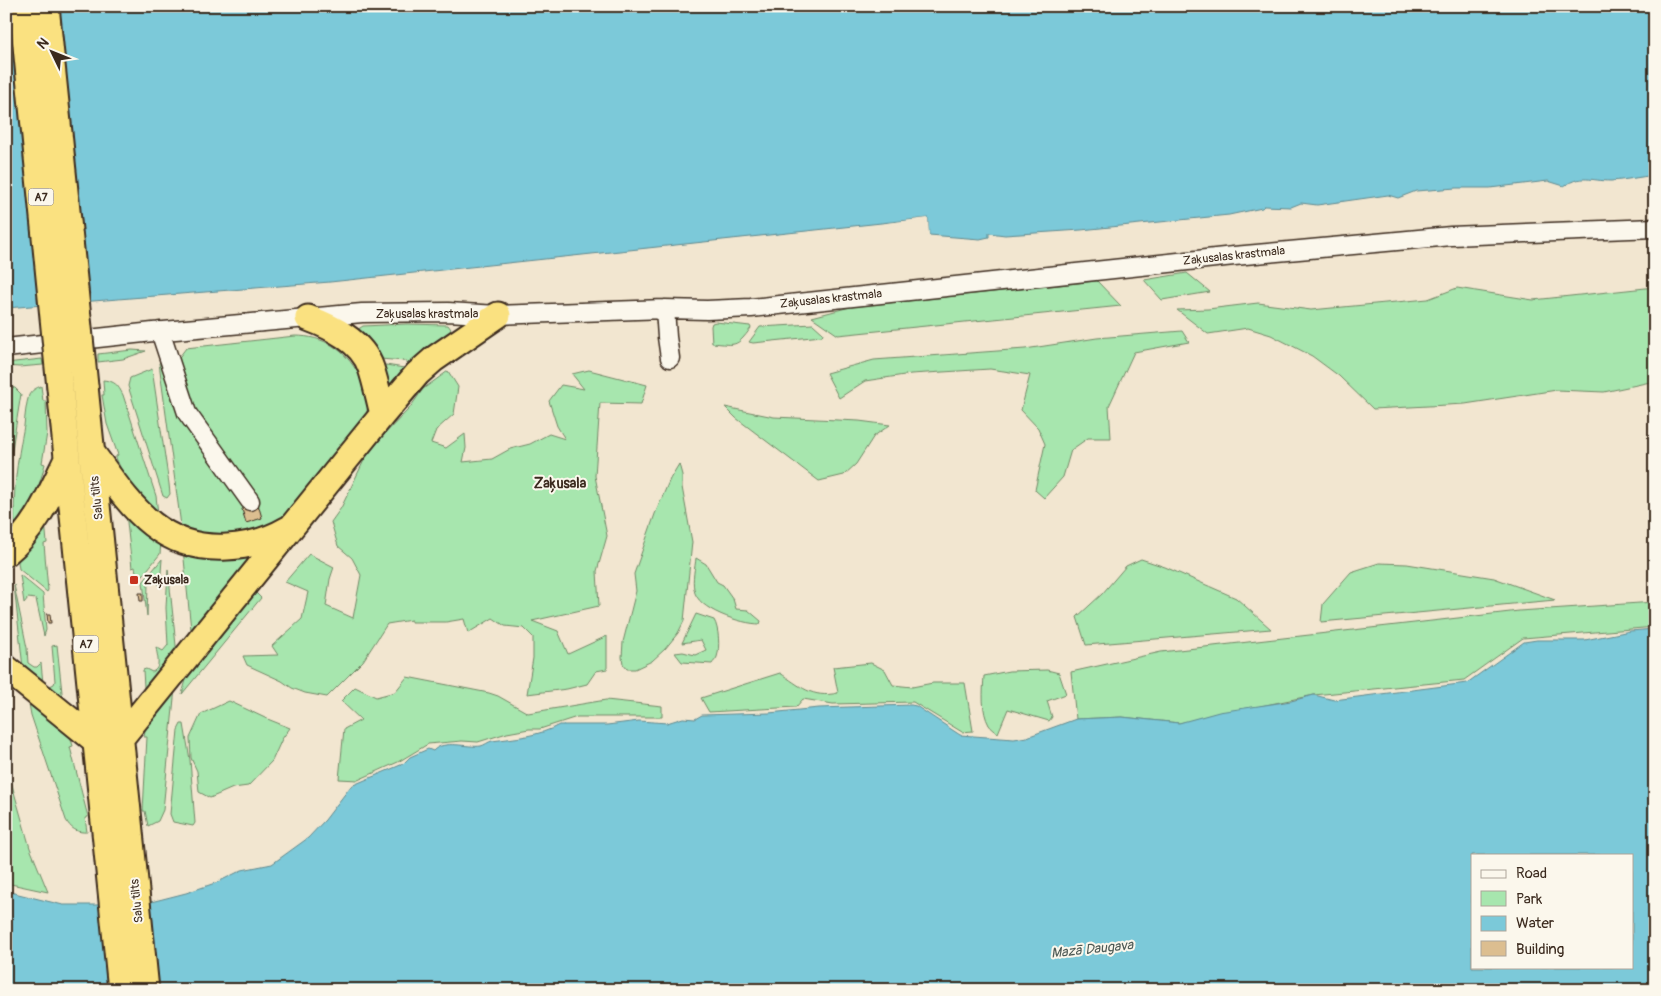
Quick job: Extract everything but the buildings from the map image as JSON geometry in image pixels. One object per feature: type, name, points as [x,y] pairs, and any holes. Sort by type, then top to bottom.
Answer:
[{"type":"highway","name":"Salu tilts","points":[[22,6],[72,387],[92,453],[146,990]]},
{"type":"highway","name":"Salu tilts","points":[[46,6],[72,387],[67,459],[120,990]]},
{"type":"highway","points":[[121,738],[417,374],[434,359],[498,315]]},
{"type":"highway","points":[[308,318],[331,327],[350,340],[364,356],[370,366],[383,414]]},
{"type":"highway","points":[[92,453],[133,507],[151,524],[176,539],[199,546],[215,548],[234,546],[257,543],[293,526]]},
{"type":"highway","points":[[6,553],[20,541],[37,516],[67,459]]},
{"type":"highway","points":[[6,668],[96,741]]},
{"type":"street","name":"Zaķusalas krastmala","points":[[6,348],[160,331],[381,313],[448,312],[498,315],[751,308],[1234,256],[1451,236],[1655,228]]},
{"type":"street","points":[[665,309],[670,358]]},
{"type":"street","points":[[160,331],[187,413],[250,501]]},
{"type":"green space","points":[[1187,273],[1210,292],[1162,300],[1144,280]]},
{"type":"green space","points":[[1097,281],[1121,306],[838,335],[812,317],[850,307]]},
{"type":"green space","points":[[1655,287],[1655,381],[1604,392],[1557,390],[1465,404],[1373,409],[1339,376],[1312,356],[1271,335],[1248,328],[1208,334],[1177,310],[1208,309],[1258,303],[1311,310],[1428,299],[1457,288],[1533,300]]},
{"type":"green space","points":[[712,323],[750,326],[751,328],[735,344],[712,343],[711,326]]},
{"type":"green space","points":[[813,324],[823,333],[822,336],[749,342],[760,327]]},
{"type":"green space","points":[[448,325],[451,329],[451,334],[413,366],[405,361],[380,359],[357,330],[363,326]]},
{"type":"green space","points":[[1182,331],[1189,342],[1134,352],[1109,406],[1111,438],[1088,438],[1071,450],[1063,477],[1044,498],[1035,490],[1045,444],[1038,428],[1021,410],[1030,375],[990,369],[911,374],[865,381],[839,398],[826,373],[874,360],[1025,349],[1097,338]]},
{"type":"green space","points":[[295,336],[315,338],[340,351],[359,375],[365,372],[368,400],[367,413],[362,427],[253,553],[254,591],[261,598],[182,694],[188,673],[191,630],[180,518],[159,363],[161,361],[190,412],[174,364],[186,348]],"holes":[[[258,504],[246,522],[242,509]]]},
{"type":"green space","points":[[132,350],[146,351],[123,359],[98,362],[98,354]]},
{"type":"green space","points":[[42,359],[43,365],[6,366],[6,363]]},
{"type":"green space","points":[[381,366],[404,368],[409,371],[391,386],[388,385]]},
{"type":"green space","points":[[152,369],[169,484],[170,494],[167,498],[163,496],[128,386],[130,378]]},
{"type":"green space","points":[[589,370],[647,385],[641,404],[600,403],[595,476],[607,536],[597,571],[599,606],[532,621],[558,631],[568,654],[607,636],[607,669],[596,671],[587,684],[567,689],[527,694],[533,658],[533,637],[524,628],[505,626],[493,618],[468,633],[464,619],[446,622],[411,622],[411,620],[387,624],[363,661],[327,697],[305,693],[292,688],[282,681],[247,665],[243,656],[278,655],[272,646],[302,619],[308,592],[285,582],[309,554],[334,567],[330,579],[326,606],[353,618],[361,575],[352,558],[338,546],[331,522],[341,508],[369,450],[409,409],[423,389],[448,371],[458,387],[454,414],[436,430],[431,443],[446,448],[465,434],[466,448],[463,462],[492,459],[510,449],[530,444],[549,434],[565,439],[557,426],[549,401],[561,385],[584,389],[572,374]]},
{"type":"green space","points":[[103,380],[116,384],[123,395],[156,496],[161,541],[160,554],[139,580],[135,567],[132,568],[126,513],[149,509],[124,476],[116,458],[118,455],[107,424],[102,395],[104,395]]},
{"type":"green space","points":[[6,386],[15,388],[21,394],[6,486]]},
{"type":"green space","points":[[41,386],[43,401],[46,401],[47,433],[42,463],[45,464],[33,499],[15,532],[14,505],[16,479],[26,406],[30,393]]},
{"type":"green space","points":[[725,407],[774,417],[859,421],[890,425],[874,436],[856,464],[844,475],[819,481],[736,418]]},
{"type":"green space","points":[[679,464],[692,542],[684,621],[678,633],[652,661],[635,669],[627,669],[623,664],[623,642],[636,591],[634,574],[655,514],[670,479]]},
{"type":"green space","points":[[45,521],[47,543],[44,544],[47,592],[19,569],[17,555]]},
{"type":"green space","points":[[696,558],[706,564],[717,582],[723,585],[733,599],[736,609],[748,610],[761,621],[760,624],[742,621],[721,614],[711,609],[697,597],[693,577]]},
{"type":"green space","points":[[162,559],[160,586],[157,582],[153,581],[148,585],[147,616],[143,582]]},
{"type":"green space","points":[[1141,559],[1165,567],[1236,598],[1271,629],[1086,645],[1077,617],[1102,594],[1126,566]]},
{"type":"green space","points":[[1379,563],[1407,564],[1494,578],[1555,600],[1321,622],[1323,604],[1351,572]]},
{"type":"green space","points":[[168,569],[177,655],[175,688],[163,810],[158,821],[148,826],[145,811],[143,811],[147,737],[144,737],[146,722],[143,670],[146,669],[152,672],[157,668],[156,647],[163,651],[168,645],[166,608]]},
{"type":"green space","points":[[20,575],[43,594],[46,630],[44,636],[36,599],[28,598],[24,603]]},
{"type":"green space","points":[[14,585],[27,648],[28,663],[37,667],[41,663],[43,683],[23,668]]},
{"type":"green space","points":[[1655,602],[1655,627],[1523,638],[1464,680],[1314,695],[1179,723],[1122,717],[1076,719],[1071,672],[1161,652],[1519,611]]},
{"type":"green space","points":[[696,614],[714,620],[716,624],[718,649],[717,657],[712,664],[682,662],[675,653],[683,652],[695,655],[706,650],[701,640],[682,643]]},
{"type":"green space","points":[[57,645],[63,702],[48,687],[54,684],[55,681],[52,646]]},
{"type":"green space","points":[[871,663],[885,670],[893,685],[912,687],[933,683],[965,683],[973,731],[962,732],[913,702],[833,704],[803,699],[796,707],[709,712],[701,698],[780,673],[800,687],[813,693],[838,693],[833,667]]},
{"type":"green space","points":[[1047,670],[1059,673],[1066,694],[1047,701],[1052,717],[1049,721],[1008,709],[998,733],[989,725],[984,707],[984,676],[1009,671]]},
{"type":"green space","points":[[407,677],[489,693],[528,713],[606,700],[662,706],[662,717],[577,717],[540,729],[507,733],[478,742],[462,741],[428,744],[398,762],[358,780],[339,779],[344,729],[361,720],[341,701],[355,687],[376,697],[395,692]]},
{"type":"green space","points":[[28,698],[68,729],[73,746],[70,747],[88,817],[85,818],[87,832],[80,832],[74,829],[66,820],[31,715]]},
{"type":"green space","points":[[229,701],[290,728],[282,739],[272,761],[248,786],[233,788],[210,798],[199,792],[197,771],[191,758],[190,738],[201,714]]},
{"type":"green space","points":[[181,724],[184,724],[190,760],[195,823],[193,826],[173,822],[170,814],[178,730]]},
{"type":"green space","points":[[6,764],[30,848],[48,892],[6,883]]},
{"type":"water","points":[[6,6],[1655,6],[1655,175],[1611,181],[1582,179],[1570,182],[1564,186],[1548,181],[1490,188],[1416,191],[1398,198],[1388,195],[1317,205],[1301,203],[1291,207],[1264,206],[1229,215],[1081,230],[1005,235],[989,233],[989,237],[980,239],[929,235],[928,218],[330,282],[6,308]]},
{"type":"water","name":"Mazā Daugava","points":[[1655,629],[1655,990],[6,990],[6,891],[63,905],[151,902],[186,893],[218,882],[242,870],[272,864],[308,838],[325,820],[351,786],[403,764],[410,757],[428,749],[433,751],[443,745],[481,746],[492,741],[535,734],[559,725],[607,725],[639,721],[667,723],[683,718],[695,719],[702,715],[911,705],[916,706],[960,735],[1014,739],[1027,737],[1076,719],[1122,717],[1179,723],[1219,712],[1291,701],[1314,695],[1334,700],[1467,683],[1524,642],[1537,640],[1585,640],[1630,631]]},
{"type":"pier","points":[[928,218],[929,235],[926,236],[926,220],[887,225],[887,223]]},
{"type":"place","name":"Zaķusala","points":[[134,580]]},
{"type":"district","name":"Zaķusala","points":[[560,483]]}]
